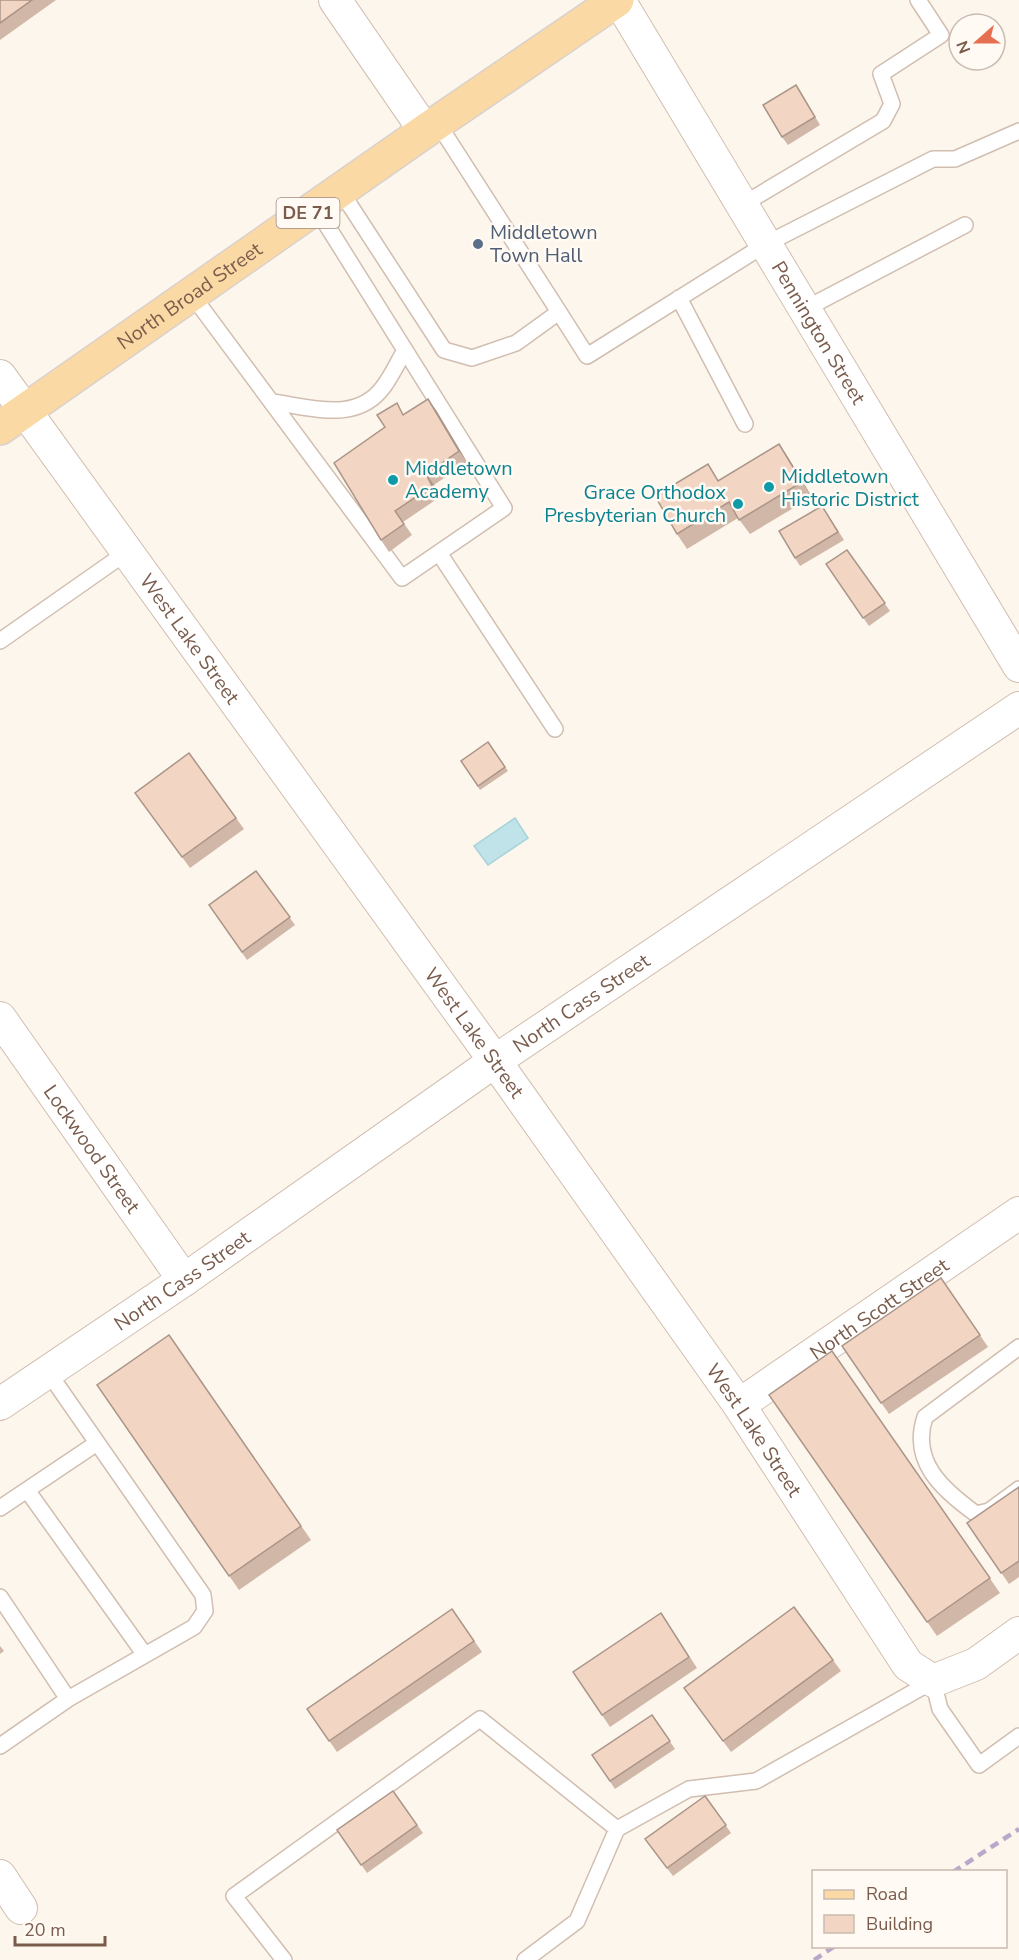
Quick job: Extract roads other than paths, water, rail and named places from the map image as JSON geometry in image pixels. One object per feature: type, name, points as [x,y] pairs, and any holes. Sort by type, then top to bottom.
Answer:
[{"type":"main road","name":"North Broad Street","points":[[12,419],[431,127],[618,0]]},
{"type":"street","points":[[335,0],[431,127]]},
{"type":"street","name":"Pennington Street","points":[[618,0],[1019,666]]},
{"type":"street","name":"West Lake Street","points":[[0,376],[12,419],[127,552],[495,1061],[739,1405],[921,1673]]},
{"type":"street","name":"North Cass Street","points":[[0,1404],[184,1280],[495,1061],[1019,708]]},
{"type":"street","name":"Lockwood Street","points":[[0,1018],[184,1280]]},
{"type":"street","name":"North Scott Street","points":[[739,1405],[1019,1213]]},
{"type":"street","points":[[921,1673],[976,1664],[1019,1633]]},
{"type":"street","points":[[0,1876],[21,1908]]},
{"type":"lane","points":[[742,205],[883,121],[892,104],[881,74],[941,35],[918,0]]},
{"type":"lane","points":[[431,127],[587,356],[766,244],[933,159],[955,159],[1019,131]]},
{"type":"lane","points":[[328,199],[444,350],[472,358],[516,343],[559,312]]},
{"type":"lane","points":[[192,295],[402,578],[504,508],[405,350],[328,199]]},
{"type":"lane","points":[[804,309],[965,225]]},
{"type":"lane","points":[[679,298],[745,424]]},
{"type":"lane","points":[[272,402],[343,412],[365,405],[383,388],[405,350]]},
{"type":"lane","points":[[0,641],[127,552]]},
{"type":"lane","points":[[439,553],[555,729]]},
{"type":"lane","points":[[1019,1347],[925,1417],[920,1433],[923,1452],[936,1481],[976,1514],[989,1511],[1019,1489]]},
{"type":"lane","points":[[0,1746],[68,1699],[194,1627],[205,1611],[203,1596],[48,1372]]},
{"type":"lane","points":[[0,1508],[97,1443]]},
{"type":"lane","points":[[27,1490],[145,1655]]},
{"type":"lane","points":[[0,1597],[68,1699]]},
{"type":"lane","points":[[525,1960],[577,1921],[617,1829],[689,1789],[756,1781],[921,1673],[940,1709],[979,1765],[1019,1736]]},
{"type":"lane","points":[[284,1960],[234,1896],[480,1719],[617,1829]]},
{"type":"water","points":[[515,818],[528,838],[488,865],[474,846]]},
{"type":"railway","points":[[956,1870],[1019,1829]]},
{"type":"railway","points":[[814,1960],[832,1948]]},
{"type":"place","name":"Middletown Town Hall","points":[[478,244]]},
{"type":"place","name":"Middletown Academy","points":[[393,480]]},
{"type":"place","name":"Middletown Historic District","points":[[769,487]]},
{"type":"place","name":"Grace Orthodox Presbyterian Church","points":[[738,504]]}]
